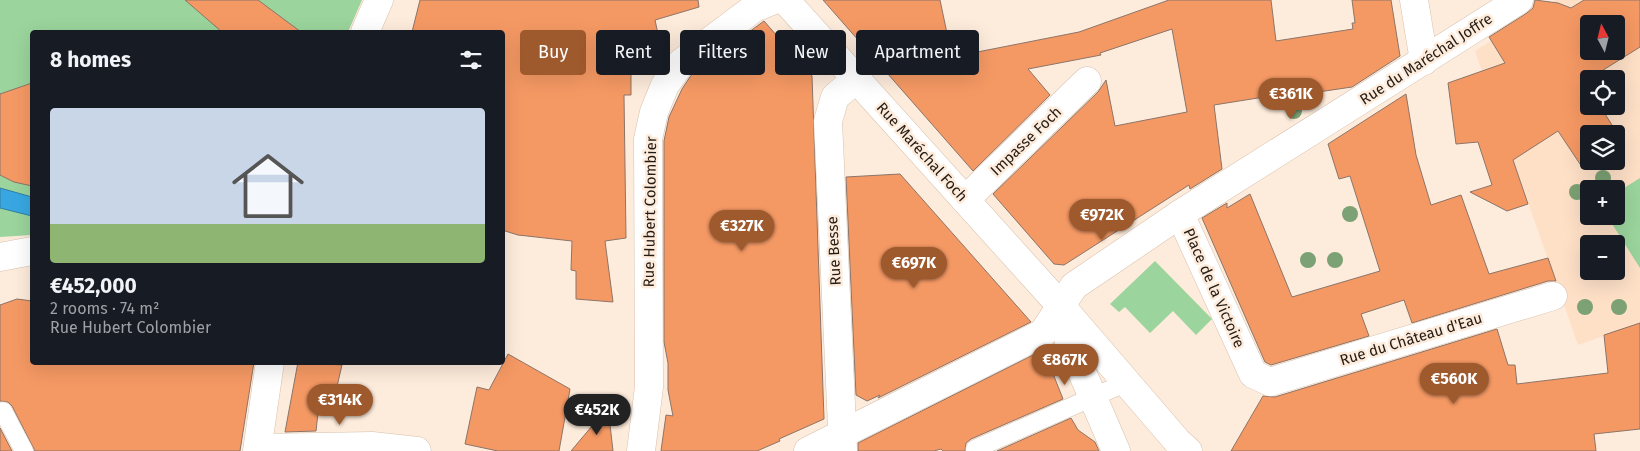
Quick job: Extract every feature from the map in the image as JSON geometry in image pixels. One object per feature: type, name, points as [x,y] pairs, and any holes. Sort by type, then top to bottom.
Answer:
[{"type":"street","points":[[366,30],[378,0]]},
{"type":"street","name":"Rue Hubert Colombier","points":[[642,451],[649,387],[648,139],[654,112],[665,85],[681,63],[754,8],[774,0]]},
{"type":"street","name":"Rue Maréchal Foch","points":[[785,0],[1060,305]]},
{"type":"street","points":[[1414,0],[1424,61]]},
{"type":"street","name":"Rue du Maréchal Joffre","points":[[1180,214],[1519,0]]},
{"type":"street","name":"Rue Besse","points":[[843,442],[828,121],[835,97],[856,79]]},
{"type":"street","name":"Impasse Foch","points":[[965,200],[1087,81]]},
{"type":"street","name":"Place de la Victoire","points":[[808,451],[843,442],[1043,332],[1074,286],[1180,214],[1253,374],[1270,382]]},
{"type":"street","points":[[0,257],[30,251]]},
{"type":"street","name":"Rue du Château d'Eau","points":[[1270,382],[1553,296]]},
{"type":"street","points":[[1060,305],[1125,383],[1182,446]]},
{"type":"street","points":[[1060,305],[1069,342],[1116,451]]},
{"type":"street","points":[[270,365],[257,449],[372,446],[417,451]]},
{"type":"lane","points":[[975,449],[1125,383]]},
{"type":"lane","points":[[3,411],[24,451]]},
{"type":"shaded area","points":[[1555,0],[1640,0],[1640,323],[1578,345],[1475,51]]},
{"type":"green space","points":[[0,0],[362,0],[349,30],[30,30],[30,235],[0,237]]},
{"type":"green space","points":[[1640,178],[1640,268],[1625,244],[1625,235],[1619,235],[1613,225],[1625,225],[1625,187]]},
{"type":"green space","points":[[1155,261],[1212,319],[1196,335],[1173,311],[1150,333],[1125,307],[1119,312],[1110,304]]},
{"type":"water","points":[[0,188],[30,196],[30,216],[0,208]]},
{"type":"building","points":[[185,0],[258,0],[298,30],[220,30]]},
{"type":"building","points":[[420,0],[698,0],[699,7],[655,20],[657,30],[596,30],[596,75],[631,75],[631,95],[624,95],[626,238],[605,241],[613,302],[576,299],[576,271],[571,270],[572,241],[518,235],[505,231],[505,30],[412,30]]},
{"type":"building","points":[[823,0],[940,0],[946,30],[856,30],[856,38]]},
{"type":"building","points":[[1169,0],[1271,0],[1276,41],[1353,29],[1352,23],[1355,23],[1352,0],[1391,0],[1400,56],[1352,87],[1284,97],[1283,94],[1214,105],[1222,169],[1190,189],[1189,185],[1064,265],[1054,264],[993,194],[1098,92],[1106,80],[1115,126],[1187,112],[1172,29],[1100,53],[1101,55],[1028,69],[1050,95],[973,171],[889,75],[979,75],[979,52],[1079,32]]},
{"type":"building","points":[[1535,0],[1558,3],[1571,8],[1584,0],[1640,0],[1640,47],[1625,56],[1625,15],[1580,15],[1580,60],[1619,60],[1603,70],[1580,70],[1580,115],[1606,115],[1612,125],[1580,125],[1580,164],[1558,131],[1513,160],[1528,204],[1507,211],[1470,192],[1492,185],[1478,142],[1456,144],[1448,83],[1505,63],[1489,37],[1533,8]]},
{"type":"building","points":[[764,21],[775,34],[775,75],[812,76],[824,419],[757,451],[661,451],[666,415],[673,416],[668,390],[668,363],[664,342],[664,141],[669,117],[682,89],[691,75],[765,75],[765,30],[752,30]]},
{"type":"building","points":[[30,84],[30,186],[14,182],[0,175],[0,94]]},
{"type":"building","points":[[1406,94],[1416,155],[1431,205],[1461,195],[1489,274],[1548,258],[1556,281],[1548,281],[1412,323],[1404,300],[1361,314],[1369,336],[1271,365],[1265,362],[1202,218],[1227,203],[1227,208],[1250,194],[1292,297],[1380,271],[1350,176],[1339,179],[1328,144]]},
{"type":"building","points":[[900,174],[1031,322],[878,398],[880,395],[867,401],[856,395],[846,177]]},
{"type":"building","points":[[17,299],[30,301],[30,365],[254,365],[240,451],[35,451],[12,406],[8,402],[0,401],[0,305]]},
{"type":"building","points":[[1640,323],[1640,429],[1594,434],[1596,451],[1231,451],[1263,396],[1275,397],[1497,329],[1508,365],[1515,365],[1517,384],[1608,373],[1604,335]]},
{"type":"building","points":[[1041,351],[1046,356],[1063,399],[971,439],[966,443],[965,451],[943,451],[941,449],[934,451],[858,451],[858,443]]},
{"type":"building","points":[[508,354],[570,389],[559,451],[498,451],[465,444],[477,387],[489,390],[502,365],[505,365]]},
{"type":"building","points":[[297,365],[342,365],[332,408],[319,404],[316,431],[285,432]]},
{"type":"building","points":[[608,407],[613,451],[571,451]]},
{"type":"building","points":[[1071,418],[1078,430],[1095,442],[1099,451],[997,451]]},
{"type":"building","points":[[0,428],[12,451],[0,451]]}]
